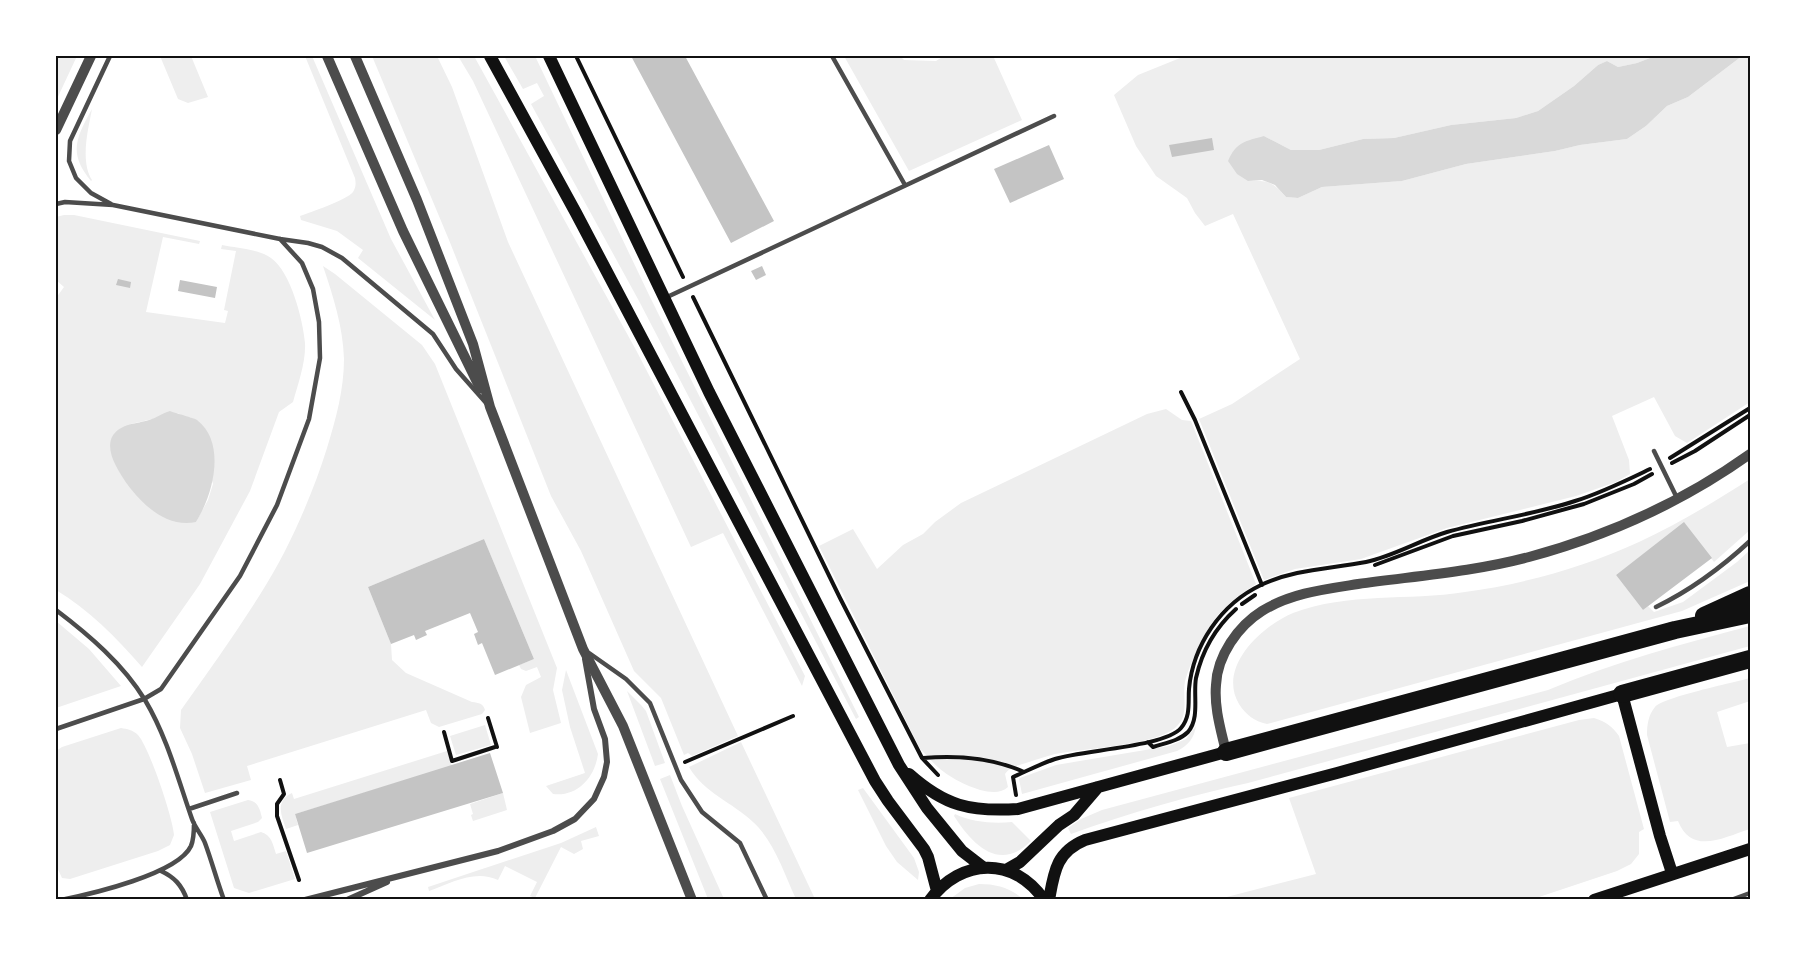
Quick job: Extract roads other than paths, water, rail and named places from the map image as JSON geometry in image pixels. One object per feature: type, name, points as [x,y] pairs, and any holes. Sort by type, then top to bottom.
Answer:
[{"type":"highway","points":[[1676,630],[1750,595]]},
{"type":"highway","points":[[1226,752],[1676,630],[1750,614]]},
{"type":"highway","points":[[1622,694],[1750,659]]},
{"type":"main road","points":[[490,56],[598,254],[875,781],[924,849],[928,857],[934,895]]},
{"type":"main road","points":[[549,56],[709,392],[899,765],[927,808],[962,851],[984,868]]},
{"type":"main road","points":[[1049,900],[1056,868],[1062,857],[1071,848],[1085,840],[1622,694],[1672,873]]},
{"type":"main road","points":[[899,765],[939,798],[966,808],[1000,810],[1018,809],[1226,752]]},
{"type":"main road","points":[[1006,870],[1020,862],[1059,825],[1074,815],[1099,786]]},
{"type":"main road","points":[[1594,900],[1750,849]]},
{"type":"main road","points":[[934,895],[956,875],[984,868],[1006,870],[1030,883],[1044,900]]},
{"type":"street","points":[[56,130],[91,56]]},
{"type":"street","points":[[327,56],[403,231],[490,407],[583,650],[623,726],[692,900]]},
{"type":"street","points":[[355,56],[417,200],[474,344],[490,407]]},
{"type":"street","points":[[1226,752],[1218,720],[1216,700],[1215,684],[1218,670],[1223,656],[1240,630],[1263,610],[1289,599],[1324,589],[1474,568],[1528,557],[1606,532],[1639,518],[1709,480],[1750,454]]},
{"type":"street","points":[[305,900],[498,851],[553,831],[575,819],[594,799],[604,777],[607,762],[605,739],[594,709],[583,650]]},
{"type":"street","points":[[347,900],[404,874]]},
{"type":"lane","points":[[110,56],[70,141],[69,160],[76,178],[91,193],[113,205]]},
{"type":"lane","points":[[832,56],[905,185]]},
{"type":"lane","points":[[664,298],[1054,116]]},
{"type":"lane","points":[[56,204],[65,202],[113,205],[322,247],[342,258],[433,334],[456,369],[490,407]]},
{"type":"lane","points":[[56,729],[144,699],[161,689],[240,576],[277,505],[309,420],[320,358],[319,322],[313,289],[302,263],[280,239]]},
{"type":"lane","points":[[1654,451],[1677,498]]},
{"type":"lane","points":[[1656,607],[1679,596],[1734,556],[1750,541]]},
{"type":"lane","points":[[56,610],[99,645],[144,699],[160,730],[194,823],[204,840],[224,900]]},
{"type":"lane","points":[[583,650],[626,680],[650,703],[681,780],[702,812],[741,843],[767,900]]},
{"type":"lane","points":[[189,809],[237,793]]},
{"type":"lane","points":[[61,900],[85,895],[161,871],[178,861],[190,846],[194,835],[194,823]]},
{"type":"lane","points":[[161,871],[173,877],[180,885],[187,900]]},
{"type":"lane","points":[[1731,900],[1750,893]]}]
